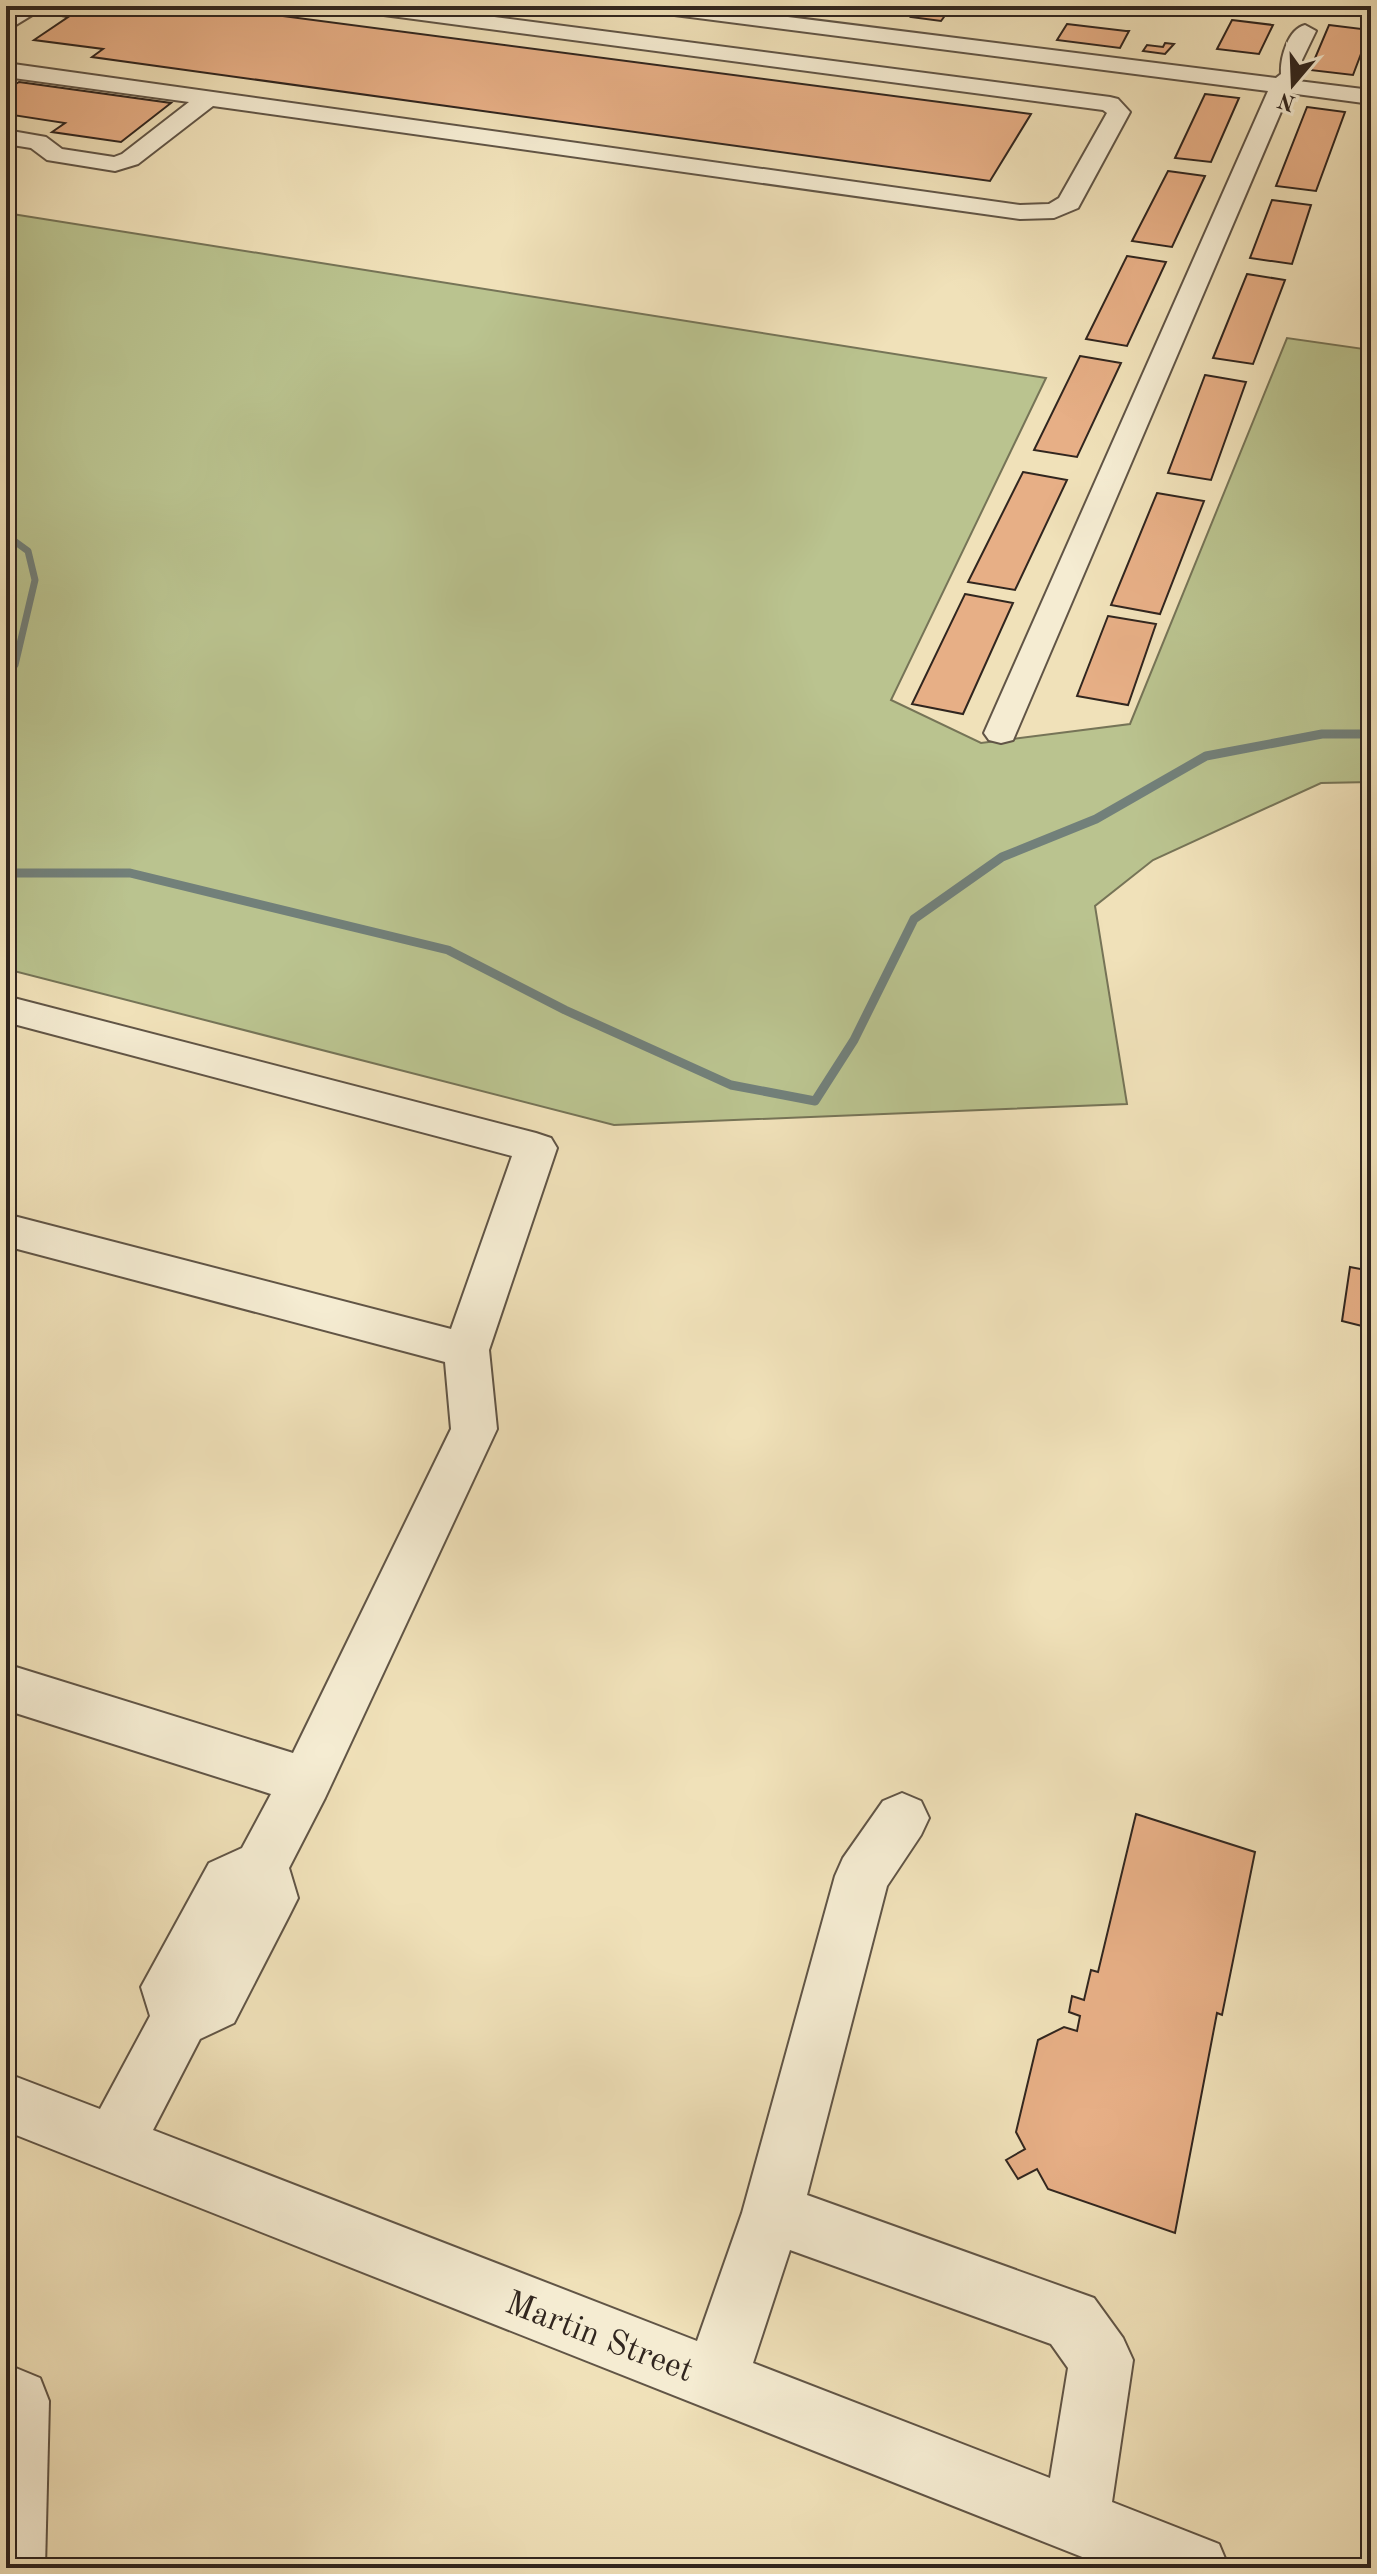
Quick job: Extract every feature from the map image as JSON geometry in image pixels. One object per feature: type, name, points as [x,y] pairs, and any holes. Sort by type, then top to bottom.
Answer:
[{"type":"street","points":[[6,25],[37,6]]},
{"type":"street","points":[[6,70],[1020,212],[1054,211],[1069,203],[1119,112],[1110,104],[361,6]]},
{"type":"street","points":[[651,6],[762,10],[1371,97]]},
{"type":"street","points":[[1001,733],[1281,86],[1292,75],[1291,60],[1305,31]]},
{"type":"street","points":[[6,137],[38,142],[55,155],[115,164],[130,159],[208,99]]},
{"type":"street","points":[[6,1009],[536,1148],[466,1350],[474,1429],[306,1781],[261,1866],[270,1898],[214,2003],[180,2019],[113,2144]]},
{"type":"street","points":[[6,1230],[466,1350]]},
{"type":"street","points":[[6,1687],[306,1781]]},
{"type":"street","points":[[715,2380],[772,2213],[862,1876],[902,1818]]},
{"type":"street","name":"Martin Street","points":[[6,2102],[1195,2568]]},
{"type":"street","points":[[772,2213],[1072,2320],[1101,2360],[1076,2521]]},
{"type":"street","points":[[6,2396],[17,2401],[11,2568]]},
{"type":"green space","points":[[6,213],[1046,378],[891,700],[981,743],[1130,724],[1287,338],[1371,350],[1371,782],[1321,783],[1153,860],[1095,906],[1127,1104],[614,1125],[6,969]]},
{"type":"building","points":[[85,6],[206,6],[1031,114],[990,181],[92,57],[103,49],[34,40],[68,17],[61,16],[68,12],[75,13]]},
{"type":"building","points":[[821,6],[887,6],[881,13],[852,10],[848,14],[817,10]]},
{"type":"building","points":[[920,6],[952,6],[941,21],[911,17]]},
{"type":"building","points":[[1078,6],[1145,6],[1140,14]]},
{"type":"building","points":[[1232,20],[1273,25],[1259,54],[1217,49]]},
{"type":"building","points":[[1067,24],[1129,31],[1120,48],[1057,40]]},
{"type":"building","points":[[1329,25],[1370,30],[1353,75],[1310,70]]},
{"type":"building","points":[[1165,43],[1174,44],[1165,54],[1143,51],[1147,45],[1163,47]]},
{"type":"building","points":[[19,82],[171,103],[121,142],[52,132],[65,123],[6,114],[6,90]]},
{"type":"building","points":[[1205,94],[1239,98],[1211,162],[1175,158]]},
{"type":"building","points":[[1307,107],[1345,112],[1316,191],[1276,186]]},
{"type":"building","points":[[1168,171],[1205,176],[1172,247],[1132,241]]},
{"type":"building","points":[[1272,200],[1311,205],[1292,264],[1250,258]]},
{"type":"building","points":[[1127,256],[1166,262],[1127,346],[1086,339]]},
{"type":"building","points":[[1247,274],[1285,280],[1253,364],[1213,358]]},
{"type":"building","points":[[1080,356],[1121,363],[1077,457],[1034,450]]},
{"type":"building","points":[[1205,375],[1246,382],[1211,480],[1168,473]]},
{"type":"building","points":[[1023,472],[1067,480],[1015,590],[968,582]]},
{"type":"building","points":[[1157,493],[1204,501],[1160,614],[1111,605]]},
{"type":"building","points":[[965,594],[1013,603],[963,714],[912,704]]},
{"type":"building","points":[[1108,616],[1156,624],[1128,705],[1077,696]]},
{"type":"building","points":[[1350,1267],[1371,1271],[1362,1326],[1342,1321]]},
{"type":"building","points":[[1136,1814],[1255,1852],[1222,2015],[1217,2013],[1175,2233],[1048,2189],[1037,2169],[1018,2179],[1006,2160],[1025,2149],[1016,2132],[1038,2040],[1064,2027],[1077,2031],[1080,2016],[1069,2012],[1072,1996],[1084,2000],[1091,1970],[1098,1972]]},
{"type":"waterway","points":[[6,535],[28,551],[35,580],[15,665],[6,672]]},
{"type":"waterway","points":[[6,873],[130,873],[448,950],[565,1010],[731,1085],[815,1101],[854,1040],[914,919],[1002,857],[1096,819],[1206,756],[1322,734],[1371,734]]}]
